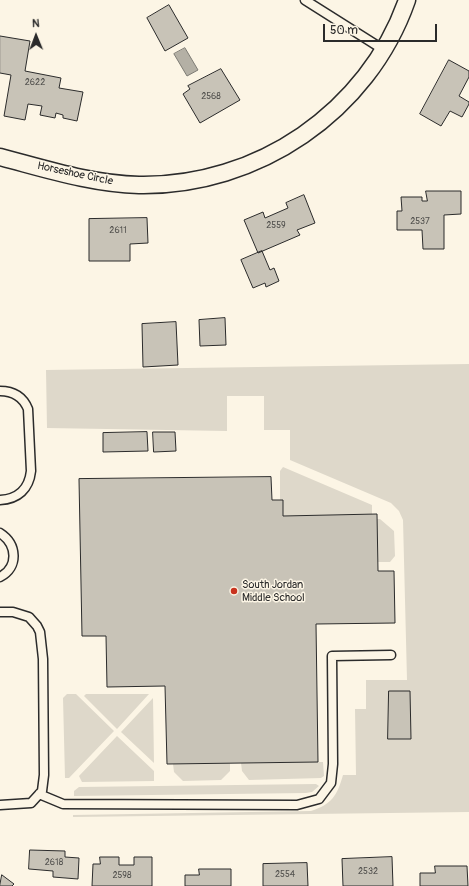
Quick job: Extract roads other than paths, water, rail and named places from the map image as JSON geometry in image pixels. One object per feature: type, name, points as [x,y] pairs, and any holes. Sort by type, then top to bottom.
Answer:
[{"type":"street","name":"Horseshoe Circle","points":[[0,157],[90,180],[114,183],[163,184],[217,175],[252,164],[280,151],[320,124],[355,90],[384,50],[407,0]]},
{"type":"lane","points":[[305,0],[384,50]]},
{"type":"lane","points":[[0,391],[17,394],[26,403],[28,409],[30,478],[22,492],[10,499],[0,500]]},
{"type":"lane","points":[[0,533],[10,542],[14,556],[9,570],[0,577]]},
{"type":"lane","points":[[0,612],[13,612],[29,617],[40,632],[43,659],[44,775],[43,786],[34,801],[27,805],[0,805]]},
{"type":"lane","points":[[39,794],[63,804],[297,805],[319,799],[331,783],[333,764],[332,656],[390,655]]},
{"type":"place","name":"South Jordan Middle School","points":[[234,591]]}]
